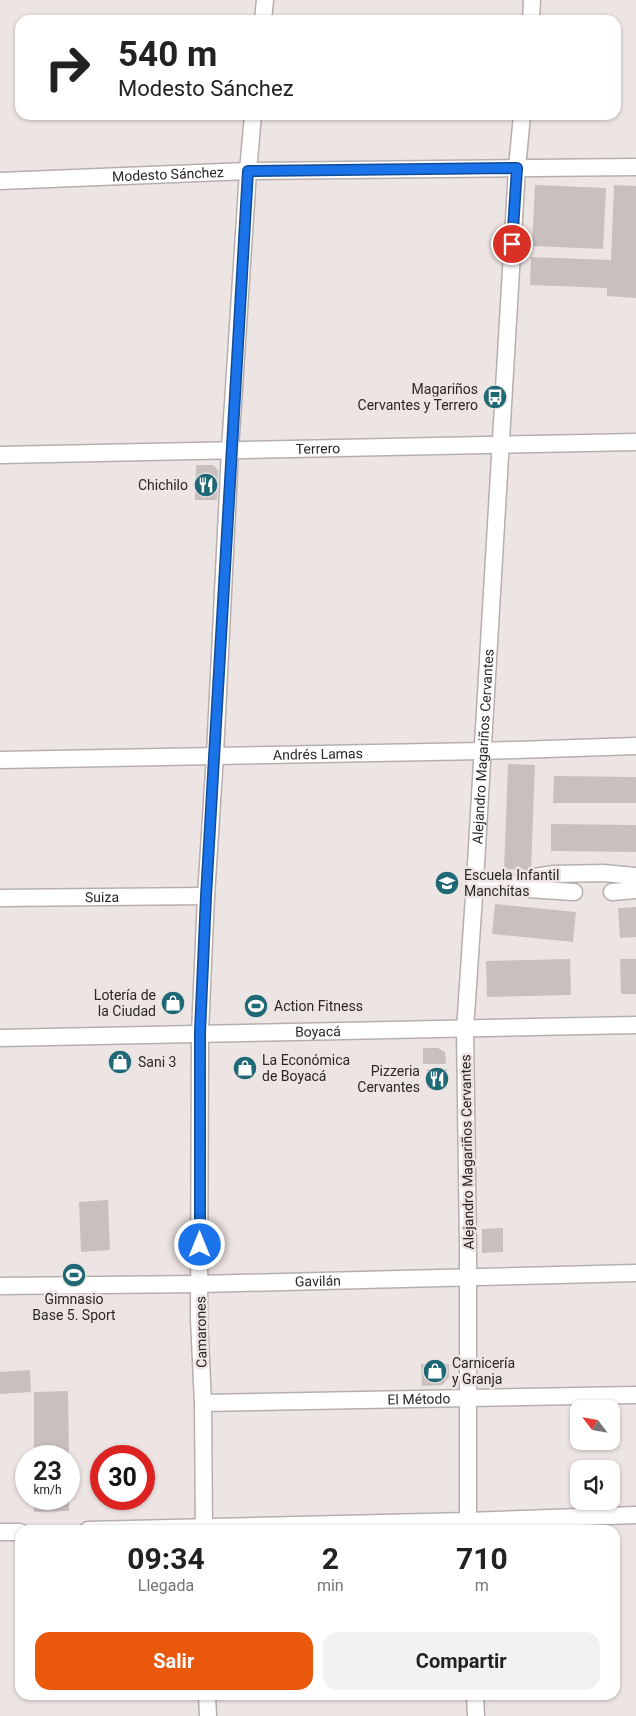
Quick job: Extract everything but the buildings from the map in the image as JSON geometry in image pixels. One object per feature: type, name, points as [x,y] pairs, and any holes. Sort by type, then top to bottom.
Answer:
[{"type":"street","points":[[262,15],[264,0]]},
{"type":"street","points":[[530,15],[532,0]]},
{"type":"street","name":"Camarones","points":[[204,1525],[203,1403],[199,1319],[200,1032],[230,450],[253,120]]},
{"type":"street","name":"Alejandro Magariños Cervantes","points":[[468,1525],[465,1030],[517,168],[522,120]]},
{"type":"street","name":"Modesto Sánchez","points":[[0,181],[248,171],[636,167]]},
{"type":"street","name":"Terrero","points":[[0,456],[636,442]]},
{"type":"street","name":"Andrés Lamas","points":[[0,760],[482,751],[636,746]]},
{"type":"street","points":[[515,885],[528,878],[554,874],[603,873],[636,876]]},
{"type":"street","points":[[475,881],[515,885],[527,889],[574,892]]},
{"type":"street","points":[[612,892],[636,890]]},
{"type":"street","name":"Suiza","points":[[0,898],[206,896]]},
{"type":"street","name":"Boyacá","points":[[0,1038],[200,1032],[465,1030],[636,1025]]},
{"type":"street","name":"Gavilán","points":[[0,1286],[200,1284],[636,1273]]},
{"type":"street","name":"El Método","points":[[203,1403],[636,1395]]},
{"type":"street","points":[[483,1525],[636,1515]]},
{"type":"street","points":[[0,1532],[15,1532]]},
{"type":"street","points":[[207,1700],[208,1716]]},
{"type":"street","points":[[475,1700],[476,1716]]},
{"type":"place","name":"Magariños Cervantes y Terrero","points":[[495,397]]},
{"type":"place","name":"Chichilo","points":[[206,485]]},
{"type":"place","name":"Escuela Infantil Manchitas","points":[[447,883]]},
{"type":"place","name":"Lotería de la Ciudad","points":[[173,1003]]},
{"type":"place","name":"Action Fitness","points":[[256,1006]]},
{"type":"place","name":"Sani 3","points":[[120,1062]]},
{"type":"place","name":"La Económica de Boyacá","points":[[245,1068]]},
{"type":"place","name":"Pizzeria Cervantes","points":[[437,1079]]},
{"type":"place","name":"Gimnasio Base 5. Sport","points":[[74,1275]]},
{"type":"place","name":"Carnicería y Granja","points":[[435,1371]]},
{"type":"route","points":[[200,1245],[200,1032],[206,896],[230,450],[248,171],[517,168],[512,244]]}]
